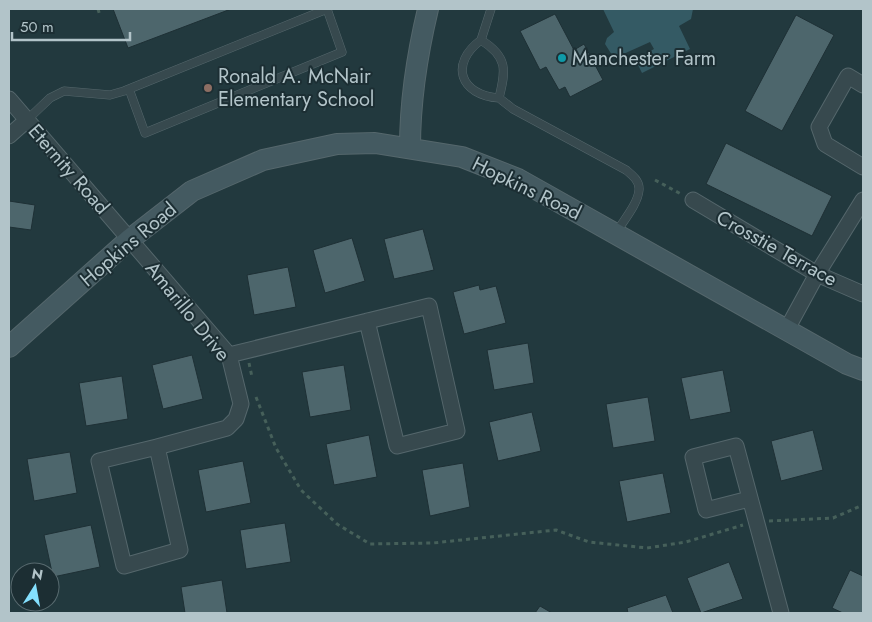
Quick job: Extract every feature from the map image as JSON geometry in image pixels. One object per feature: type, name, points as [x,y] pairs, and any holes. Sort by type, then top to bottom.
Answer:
[{"type":"street","points":[[410,148],[410,108],[418,53],[428,9]]},
{"type":"street","points":[[863,85],[848,76],[819,127],[824,144],[863,167]]},
{"type":"street","name":"Eternity Road","points":[[9,99],[129,240]]},
{"type":"street","points":[[9,136],[27,120]]},
{"type":"street","name":"Hopkins Road","points":[[9,347],[129,240],[192,191],[263,160],[337,144],[375,143],[462,157],[518,178],[847,364],[863,370]]},
{"type":"street","name":"Crosstie Terrace","points":[[693,200],[817,274],[863,294]]},
{"type":"street","points":[[787,329],[817,274],[863,200]]},
{"type":"street","name":"Amarillo Drive","points":[[129,240],[229,355],[241,404],[236,419],[227,428],[99,462],[124,566],[180,550],[156,447]]},
{"type":"street","points":[[229,355],[429,306],[457,431],[397,446],[367,322]]},
{"type":"street","points":[[749,499],[706,510],[692,457],[736,446],[781,613]]},
{"type":"lane","points":[[27,120],[50,98],[64,91],[110,96],[326,9],[342,52],[145,133],[129,89]]},
{"type":"lane","points":[[491,9],[481,40],[471,47],[464,58],[462,70],[466,84],[474,92],[499,98],[513,109],[626,170],[637,180],[640,190],[616,233]]},
{"type":"lane","points":[[481,40],[498,53],[505,68],[499,98]]},
{"type":"path","points":[[98,9],[100,16]]},
{"type":"path","points":[[655,180],[693,200]]},
{"type":"path","points":[[246,351],[254,386]]},
{"type":"path","points":[[240,398],[255,394],[276,448],[302,490],[337,524],[370,544],[433,543],[556,530],[589,542],[647,548],[686,542],[740,525],[786,519],[833,518],[863,505]]},
{"type":"water","points":[[603,9],[693,9],[691,19],[679,26],[690,49],[642,73],[638,65],[643,55],[654,49],[650,42],[619,56],[612,55],[605,44],[607,38],[614,32]]},
{"type":"building","name":"Ronald A. McNair Elementary School","points":[[113,9],[231,9],[128,48]]},
{"type":"building","name":"Manchester Farm","points":[[555,14],[574,50],[584,44],[603,80],[570,97],[565,87],[559,90],[546,67],[540,70],[520,31]]},
{"type":"building","points":[[796,15],[834,35],[782,131],[745,111]]},
{"type":"building","points":[[726,143],[832,196],[812,236],[706,184]]},
{"type":"building","points":[[9,201],[35,205],[31,230],[9,227]]},
{"type":"building","points":[[423,229],[434,270],[394,279],[384,239]]},
{"type":"building","points":[[352,238],[365,281],[325,293],[313,250]]},
{"type":"building","points":[[288,267],[296,307],[254,315],[247,275]]},
{"type":"building","points":[[479,285],[480,290],[496,286],[506,323],[464,334],[453,292]]},
{"type":"building","points":[[528,343],[534,383],[494,390],[487,350]]},
{"type":"building","points":[[192,355],[203,399],[163,409],[152,365]]},
{"type":"building","points":[[344,365],[351,410],[310,417],[302,372]]},
{"type":"building","points":[[723,370],[731,412],[690,420],[681,378]]},
{"type":"building","points":[[122,376],[128,419],[86,426],[79,383]]},
{"type":"building","points":[[648,397],[655,441],[613,448],[606,404]]},
{"type":"building","points":[[532,412],[541,451],[498,461],[489,422]]},
{"type":"building","points":[[813,430],[823,470],[781,481],[771,441]]},
{"type":"building","points":[[369,435],[377,477],[334,485],[326,444]]},
{"type":"building","points":[[70,452],[77,493],[34,501],[27,459]]},
{"type":"building","points":[[243,461],[251,503],[206,512],[198,470]]},
{"type":"building","points":[[463,463],[470,507],[430,516],[422,470]]},
{"type":"building","points":[[663,473],[671,513],[627,522],[619,481]]},
{"type":"building","points":[[285,523],[291,562],[246,569],[240,530]]},
{"type":"building","points":[[91,525],[100,567],[60,576],[60,562],[50,562],[44,535]]},
{"type":"building","points":[[729,562],[743,599],[701,613],[687,578]]},
{"type":"building","points":[[850,570],[863,576],[863,613],[843,613],[832,608]]},
{"type":"building","points":[[222,580],[227,613],[185,613],[181,587]]},
{"type":"building","points":[[666,595],[673,613],[628,613],[627,608]]},
{"type":"building","points":[[540,606],[552,613],[535,613]]},
{"type":"place","name":"Manchester Farm","points":[[562,58]]},
{"type":"place","name":"Ronald A. McNair Elementary School","points":[[208,88]]}]
